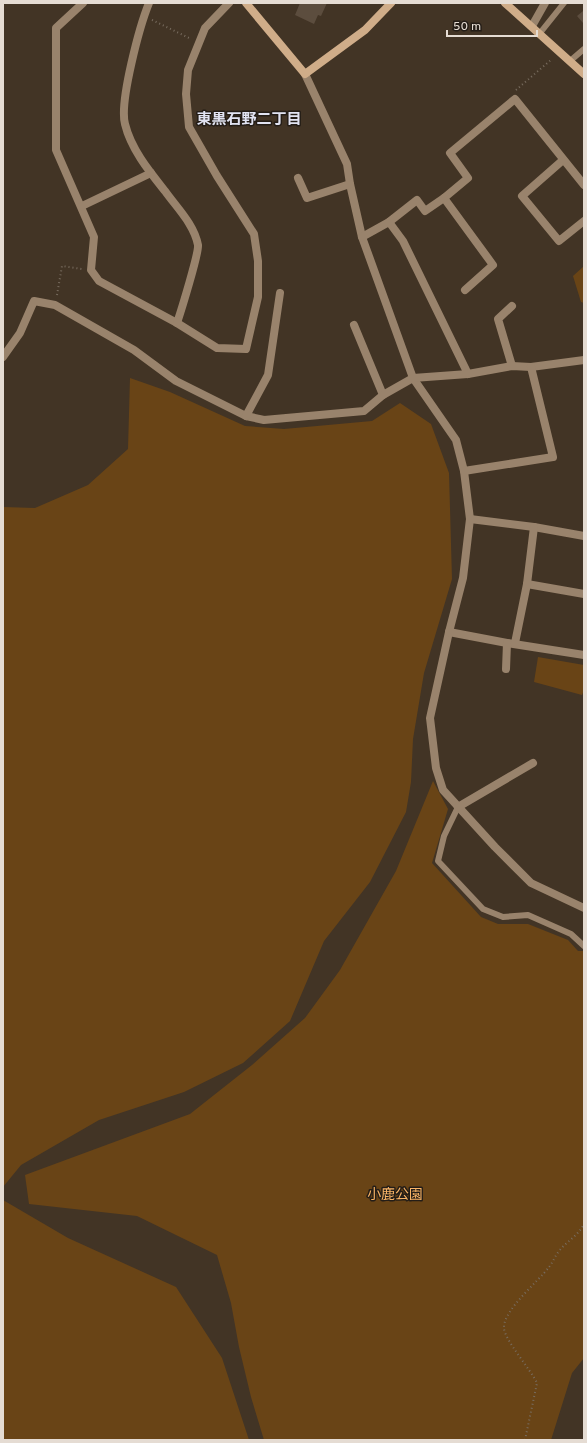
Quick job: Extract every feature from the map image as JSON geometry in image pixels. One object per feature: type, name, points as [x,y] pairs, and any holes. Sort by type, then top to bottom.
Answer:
[{"type":"street","points":[[83,3],[56,28],[56,150],[82,206],[94,237],[91,270],[99,281],[217,348],[246,350],[258,297],[258,261],[254,234],[217,176],[189,127],[186,94],[188,70],[205,28],[229,3]]},
{"type":"street","points":[[149,3],[144,16],[126,91],[124,123],[132,144],[151,173],[194,230],[198,247],[177,324]]},
{"type":"street","points":[[246,3],[305,74],[347,164],[362,237],[413,378],[456,440],[464,471],[470,519],[463,578],[449,632],[430,718],[436,768],[443,790],[531,883],[584,908]]},
{"type":"street","points":[[305,74],[365,30],[391,3]]},
{"type":"street","points":[[505,3],[584,74]]},
{"type":"street","points":[[532,26],[545,3]]},
{"type":"street","points":[[362,237],[389,222],[417,200],[425,211],[444,198],[468,178],[450,153],[515,99],[584,185]]},
{"type":"street","points":[[563,160],[522,196],[559,241],[584,221]]},
{"type":"street","points":[[82,206],[151,173]]},
{"type":"street","points":[[298,178],[307,198],[350,184]]},
{"type":"street","points":[[444,198],[493,265],[465,290]]},
{"type":"street","points":[[389,222],[403,241],[468,374]]},
{"type":"street","points":[[246,416],[268,375],[280,293]]},
{"type":"street","points":[[3,357],[20,333],[34,301],[55,305],[134,350],[176,381],[246,416],[264,420],[364,411],[383,395],[413,378],[468,374],[512,366],[531,367],[584,360]]},
{"type":"street","points":[[512,306],[498,319],[512,366]]},
{"type":"street","points":[[354,325],[383,395]]},
{"type":"street","points":[[464,471],[553,457],[531,367]]},
{"type":"street","points":[[470,519],[534,527],[584,536]]},
{"type":"street","points":[[506,669],[511,643],[527,584],[534,527]]},
{"type":"street","points":[[527,584],[584,594]]},
{"type":"street","points":[[449,632],[584,655]]},
{"type":"street","points":[[458,807],[533,763]]},
{"type":"lane","points":[[540,33],[564,3]]},
{"type":"lane","points":[[570,61],[584,48]]},
{"type":"lane","points":[[458,807],[444,836],[438,861],[483,909],[503,917],[528,915],[570,934],[584,946]]},
{"type":"path","points":[[144,16],[199,42]]},
{"type":"path","points":[[515,99],[516,91],[560,52]]},
{"type":"path","points":[[55,305],[62,266],[91,270]]},
{"type":"path","points":[[525,1440],[537,1383],[530,1369],[509,1341],[504,1328],[508,1314],[529,1287],[549,1268],[559,1251],[580,1231],[584,1224]]},
{"type":"green space","points":[[584,266],[584,303],[581,302],[573,276]]},
{"type":"green space","points":[[130,378],[170,392],[245,426],[284,429],[372,421],[400,403],[431,424],[449,473],[452,579],[424,673],[413,739],[411,782],[406,812],[370,882],[324,941],[290,1021],[243,1063],[184,1092],[99,1120],[21,1165],[3,1187],[3,507],[35,508],[88,485],[128,449]]},
{"type":"green space","points":[[538,657],[584,665],[584,690],[582,695],[534,682]]},
{"type":"green space","name":"小鹿公園","points":[[433,781],[448,809],[432,863],[481,917],[498,924],[528,924],[568,940],[578,951],[584,951],[584,1358],[572,1373],[551,1440],[264,1440],[251,1397],[239,1347],[231,1303],[217,1255],[137,1216],[29,1204],[25,1175],[190,1114],[252,1065],[305,1018],[340,970],[396,871]]},
{"type":"green space","points":[[3,1200],[68,1238],[176,1287],[222,1358],[249,1440],[3,1440]]},
{"type":"building","points":[[300,3],[327,3],[321,16],[318,15],[314,24],[295,15]]},
{"type":"building","points":[[583,11],[584,12],[583,23],[577,16]]},
{"type":"district","name":"東黒石野二丁目","points":[[249,119]]}]
